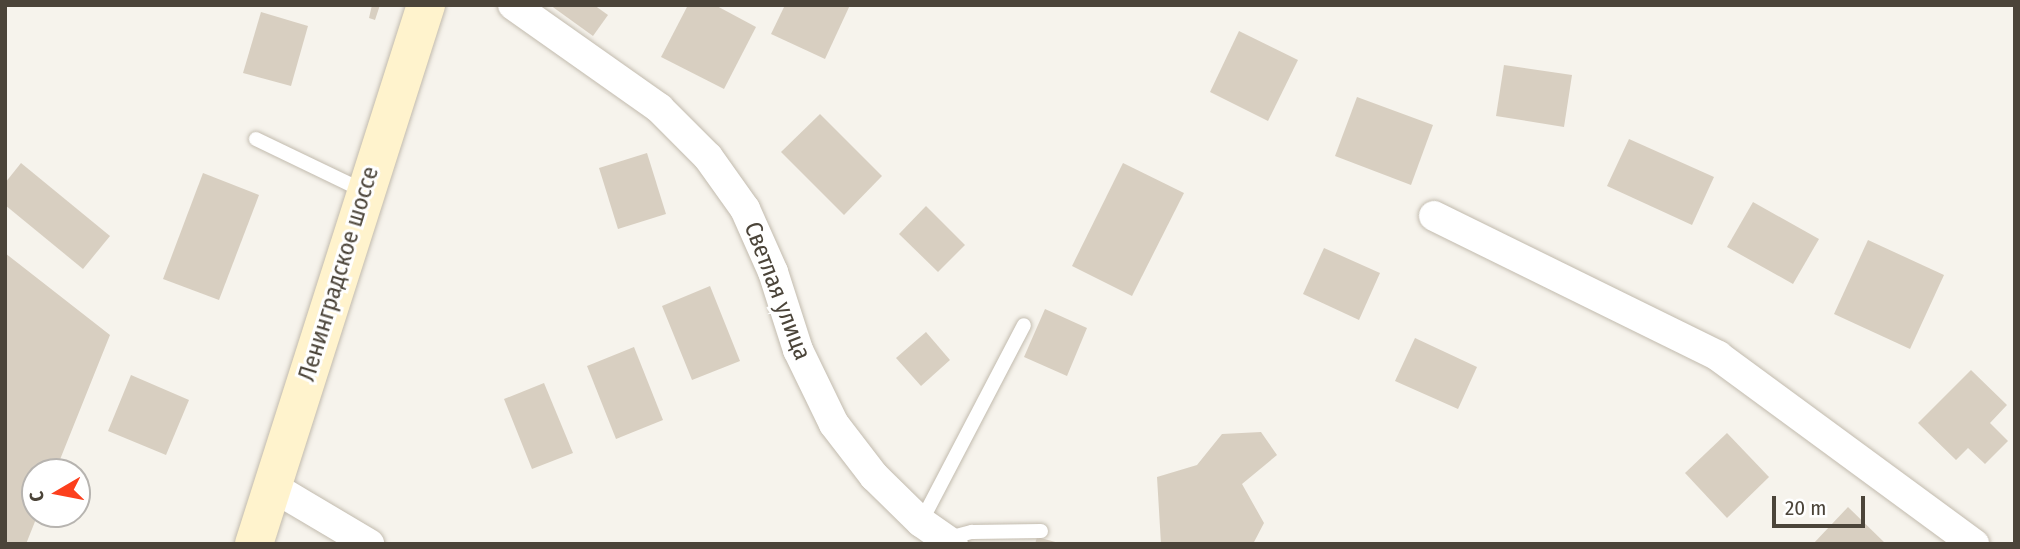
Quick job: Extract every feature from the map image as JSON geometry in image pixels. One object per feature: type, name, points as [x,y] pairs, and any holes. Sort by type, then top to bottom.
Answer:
[{"type":"main road","name":"Ленинградское шоссе","points":[[254,544],[364,191],[426,5]]},
{"type":"street","name":"Светлая улица","points":[[513,5],[659,108],[708,157],[745,209],[773,272],[798,350],[834,424],[874,476],[939,535]]},
{"type":"street","points":[[1434,216],[1718,356],[1974,544]]},
{"type":"street","points":[[273,487],[369,544]]},
{"type":"lane","points":[[256,139],[364,191]]},
{"type":"lane","points":[[1024,325],[939,535],[1041,531]]},
{"type":"building","points":[[372,5],[380,5],[375,20],[369,18]]},
{"type":"building","points":[[550,5],[594,5],[608,15],[593,36]]},
{"type":"building","points":[[688,5],[715,5],[756,27],[724,89],[661,57]]},
{"type":"building","points":[[785,5],[850,5],[825,59],[771,34]]},
{"type":"building","points":[[261,12],[308,26],[291,86],[243,73]]},
{"type":"building","points":[[1239,31],[1298,60],[1268,121],[1210,92]]},
{"type":"building","points":[[1504,65],[1572,75],[1564,127],[1496,116]]},
{"type":"building","points":[[1357,97],[1433,125],[1411,185],[1335,156]]},
{"type":"building","points":[[820,114],[882,176],[844,215],[781,152]]},
{"type":"building","points":[[1629,139],[1714,177],[1692,225],[1607,186]]},
{"type":"building","points":[[647,153],[666,214],[618,229],[599,168]]},
{"type":"building","points":[[21,163],[110,236],[83,269],[5,205],[5,183]]},
{"type":"building","points":[[1123,163],[1184,193],[1132,296],[1072,266]]},
{"type":"building","points":[[203,173],[259,195],[219,300],[163,279]]},
{"type":"building","points":[[1753,202],[1819,239],[1793,284],[1727,247]]},
{"type":"building","points":[[926,206],[965,245],[938,272],[899,234]]},
{"type":"building","points":[[1868,240],[1944,275],[1910,349],[1834,314]]},
{"type":"building","points":[[1324,248],[1380,273],[1359,320],[1303,294]]},
{"type":"building","points":[[5,253],[110,335],[61,458],[21,458],[21,528],[32,528],[26,544],[5,544]]},
{"type":"building","points":[[710,286],[740,361],[692,380],[662,306]]},
{"type":"building","points":[[1045,309],[1087,328],[1067,376],[1024,357]]},
{"type":"building","points":[[926,332],[950,360],[921,386],[896,358]]},
{"type":"building","points":[[1415,338],[1477,367],[1458,409],[1395,381]]},
{"type":"building","points":[[634,347],[663,420],[616,439],[587,366]]},
{"type":"building","points":[[1971,370],[2007,405],[1990,423],[2008,441],[1985,464],[1968,448],[1956,460],[1918,423]]},
{"type":"building","points":[[131,375],[189,400],[166,455],[108,431]]},
{"type":"building","points":[[544,383],[573,453],[532,469],[504,399]]},
{"type":"building","points":[[1261,432],[1277,455],[1242,484],[1264,523],[1253,544],[1161,544],[1157,477],[1197,465],[1222,434]]},
{"type":"building","points":[[1727,433],[1769,477],[1727,518],[1685,473]]},
{"type":"building","points":[[1848,507],[1886,544],[1813,544]]},
{"type":"building","points":[[1037,537],[1059,543],[1059,544],[1035,544]]}]
